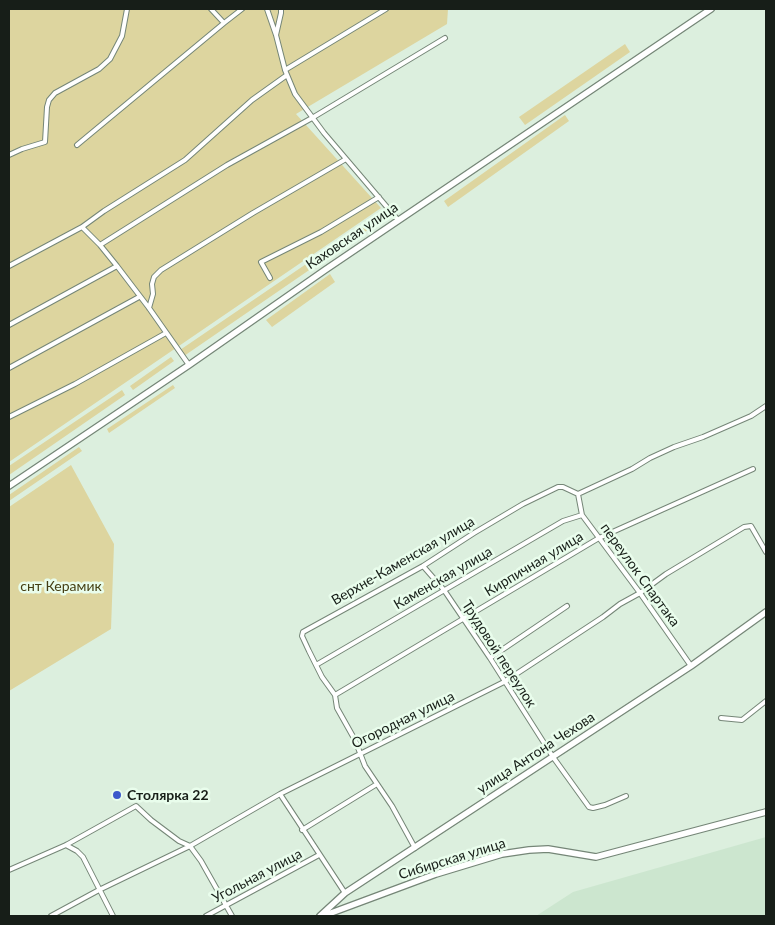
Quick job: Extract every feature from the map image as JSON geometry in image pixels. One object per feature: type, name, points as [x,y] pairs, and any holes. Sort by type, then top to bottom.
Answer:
[{"type":"street","points":[[9,155],[45,142],[49,100],[55,93],[100,69],[110,59],[122,36],[127,9]]},
{"type":"street","points":[[211,9],[224,23]]},
{"type":"street","points":[[77,146],[108,118],[242,9]]},
{"type":"street","points":[[267,9],[285,70],[295,94],[312,118],[398,220]]},
{"type":"street","points":[[276,35],[281,9]]},
{"type":"street","points":[[285,70],[386,9]]},
{"type":"street","name":"Каховская улица","points":[[9,486],[189,366],[398,220],[711,9]]},
{"type":"street","points":[[100,245],[227,164],[312,118],[445,38]]},
{"type":"street","points":[[9,266],[82,227],[185,160],[252,100],[287,75]]},
{"type":"street","points":[[149,308],[152,302],[154,277],[161,270],[253,213],[346,159]]},
{"type":"street","points":[[270,278],[261,262],[321,232],[379,197]]},
{"type":"street","points":[[82,227],[117,266],[189,366]]},
{"type":"street","points":[[9,325],[117,266]]},
{"type":"street","points":[[9,368],[139,297]]},
{"type":"street","points":[[9,417],[75,384],[166,334]]},
{"type":"street","points":[[578,494],[674,447],[703,437],[751,416],[766,406]]},
{"type":"street","name":"Кирпичная улица","points":[[335,695],[599,538],[753,469]]},
{"type":"street","name":"Верхне-Каменская улица","points":[[415,848],[392,806],[365,766],[355,740],[337,708],[335,695],[316,665],[302,636],[303,632],[423,566],[474,533],[551,490],[564,487],[578,494]]},
{"type":"street","name":"переулок Спартака","points":[[578,494],[582,514],[691,666]]},
{"type":"street","name":"Каменская улица","points":[[316,665],[563,521],[582,514]]},
{"type":"street","name":"Огородная улица","points":[[51,916],[99,890],[190,846],[280,794],[504,682],[620,604],[740,528],[748,526],[752,528],[766,552]]},
{"type":"street","name":"Трудовой переулок","points":[[423,566],[444,590],[464,619],[553,757],[589,807],[605,805],[626,796]]},
{"type":"street","points":[[490,658],[567,606]]},
{"type":"street","name":"улица Антона Чехова","points":[[321,916],[345,893],[691,666],[766,612]]},
{"type":"street","points":[[720,718],[742,720],[766,701]]},
{"type":"street","points":[[302,830],[377,784]]},
{"type":"street","points":[[280,794],[345,893]]},
{"type":"street","points":[[9,870],[66,845],[136,806],[179,841],[190,846],[201,861],[232,916]]},
{"type":"street","name":"Сибирская улица","points":[[321,916],[436,874],[502,854],[548,849],[596,857],[766,812]]},
{"type":"street","points":[[66,845],[80,854],[113,916]]},
{"type":"street","name":"Угольная улица","points":[[206,916],[319,855]]},
{"type":"shaded area","points":[[766,837],[766,916],[536,916],[573,892]]},
{"type":"green space","points":[[9,9],[448,9],[447,24],[296,114],[381,208],[9,462]]},
{"type":"green space","points":[[625,44],[630,52],[525,125],[519,117]]},
{"type":"green space","points":[[565,115],[569,121],[448,207],[444,201]]},
{"type":"green space","points":[[381,213],[385,218],[184,356],[180,350]]},
{"type":"green space","points":[[330,274],[335,282],[272,327],[266,320]]},
{"type":"green space","points":[[171,357],[174,361],[133,390],[130,386]]},
{"type":"green space","points":[[173,385],[175,388],[109,433],[107,429]]},
{"type":"green space","points":[[122,390],[125,395],[9,475],[9,466]]},
{"type":"green space","points":[[79,447],[82,451],[9,501],[9,495]]},
{"type":"green space","name":"снт Керамик","points":[[71,465],[114,544],[111,629],[9,691],[9,507]]},
{"type":"place","name":"Столярка 22","points":[[117,795]]}]
